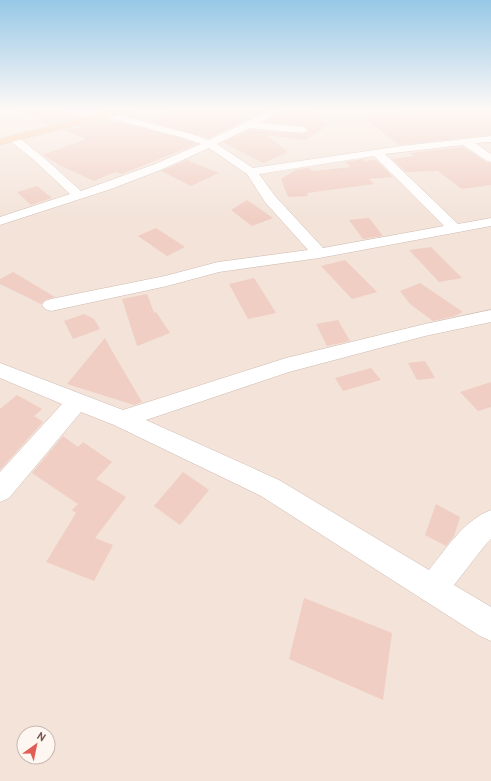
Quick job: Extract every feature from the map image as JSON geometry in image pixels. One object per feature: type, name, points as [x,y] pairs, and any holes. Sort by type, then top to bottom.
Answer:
[{"type":"street","points":[[23,146],[38,158],[78,196]]},
{"type":"street","points":[[0,222],[78,196],[204,146]]},
{"type":"street","points":[[214,146],[251,172],[270,199],[319,253]]},
{"type":"street","points":[[251,172],[425,146]]},
{"type":"street","points":[[473,146],[491,159]]},
{"type":"street","points":[[377,153],[455,229]]},
{"type":"street","points":[[51,305],[167,281],[218,267],[319,253],[491,222]]},
{"type":"street","points":[[122,419],[286,365],[425,330],[491,316]]},
{"type":"street","points":[[0,370],[122,419],[270,488],[491,625]]},
{"type":"street","points":[[0,490],[78,401]]},
{"type":"street","points":[[433,589],[476,534],[491,523]]},
{"type":"shaded area","points":[[0,146],[491,146],[491,781],[0,781]]},
{"type":"building","points":[[66,146],[191,146],[122,174],[115,172],[94,181],[61,166],[43,155]]},
{"type":"building","points":[[231,146],[281,146],[288,152],[263,163]]},
{"type":"building","points":[[463,147],[486,162],[491,163],[491,185],[462,189],[438,171],[406,172],[392,159],[415,156],[410,153]]},
{"type":"building","points":[[363,159],[364,161],[376,160],[393,177],[369,179],[374,184],[307,193],[308,196],[288,197],[281,179],[296,170],[308,168],[312,171],[351,167],[346,162]]},
{"type":"building","points":[[187,160],[219,173],[191,186],[161,171]]},
{"type":"building","points":[[37,186],[52,198],[31,205],[17,192]]},
{"type":"building","points":[[247,200],[273,218],[252,226],[231,210]]},
{"type":"building","points":[[369,218],[383,236],[363,239],[349,220]]},
{"type":"building","points":[[156,228],[185,247],[167,256],[138,236]]},
{"type":"building","points":[[431,247],[462,278],[439,282],[409,250]]},
{"type":"building","points":[[345,260],[377,292],[352,299],[321,266]]},
{"type":"building","points":[[13,272],[55,297],[45,300],[41,304],[0,284],[0,279]]},
{"type":"building","points":[[254,278],[276,313],[248,319],[229,284]]},
{"type":"building","points":[[420,283],[463,312],[455,316],[433,321],[410,304],[400,291]]},
{"type":"building","points":[[147,294],[154,313],[156,312],[170,333],[137,346],[122,299]]},
{"type":"building","points":[[84,314],[94,319],[100,329],[73,339],[64,321]]},
{"type":"building","points":[[338,320],[350,341],[327,346],[316,324]]},
{"type":"building","points":[[105,338],[142,402],[134,405],[67,384]]},
{"type":"building","points":[[425,361],[435,378],[417,380],[408,363]]},
{"type":"building","points":[[371,368],[381,380],[343,391],[335,378]]},
{"type":"building","points":[[491,382],[491,407],[478,411],[460,392]]},
{"type":"building","points":[[17,395],[42,409],[34,416],[43,422],[0,470],[0,409]]},
{"type":"building","points":[[63,436],[78,447],[83,442],[112,462],[96,479],[126,497],[95,538],[113,545],[94,581],[46,562],[76,513],[72,510],[78,504],[32,473]]},
{"type":"building","points":[[183,472],[209,490],[180,525],[154,506]]},
{"type":"building","points":[[436,504],[460,517],[454,536],[446,546],[425,535]]},
{"type":"building","points":[[304,598],[392,633],[383,700],[289,659]]}]
